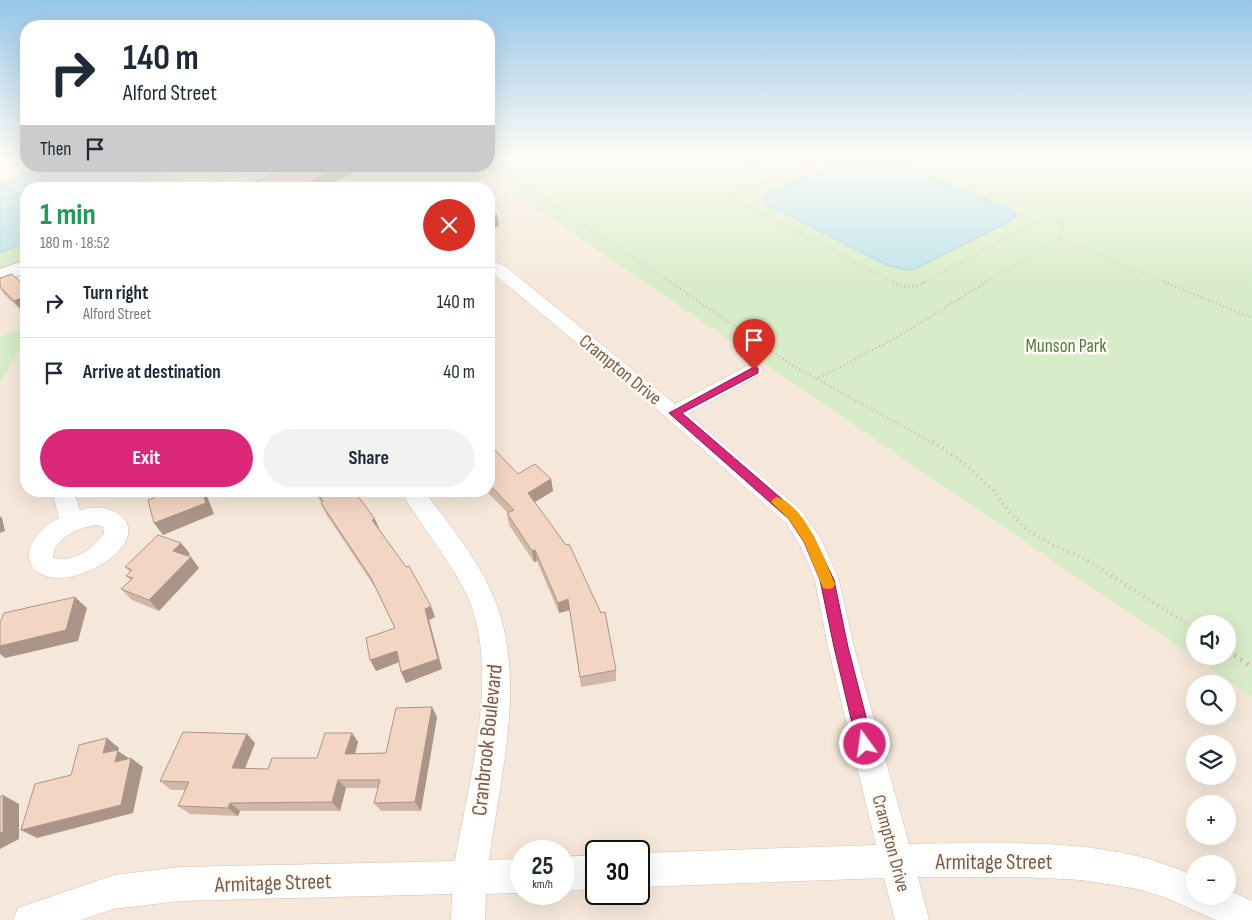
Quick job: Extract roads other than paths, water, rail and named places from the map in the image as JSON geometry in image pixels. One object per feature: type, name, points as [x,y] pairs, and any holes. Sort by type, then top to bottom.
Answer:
[{"type":"street","name":"Crampton Drive","points":[[495,267],[674,413],[793,516],[809,540],[827,580],[841,647],[912,920]]},
{"type":"street","points":[[0,276],[20,268]]},
{"type":"street","points":[[674,413],[754,370]]},
{"type":"street","points":[[65,497],[72,522]]},
{"type":"street","name":"Cranbrook Boulevard","points":[[416,497],[469,576],[482,601],[495,651],[492,735],[470,876],[468,920]]},
{"type":"street","name":"Armitage Street","points":[[650,870],[895,860],[1076,862],[1138,871],[1186,889]]},
{"type":"street","name":"Armitage Street","points":[[30,920],[114,892],[180,884],[510,876]]},
{"type":"street","points":[[1222,905],[1252,919]]},
{"type":"water","points":[[0,201],[20,201],[20,245],[0,253]]},
{"type":"water","points":[[765,201],[991,201],[1011,209],[1017,215],[1010,221],[917,268],[905,270],[887,265],[768,205]]},
{"type":"park label","name":"Munson Park","points":[[1066,345]]}]
